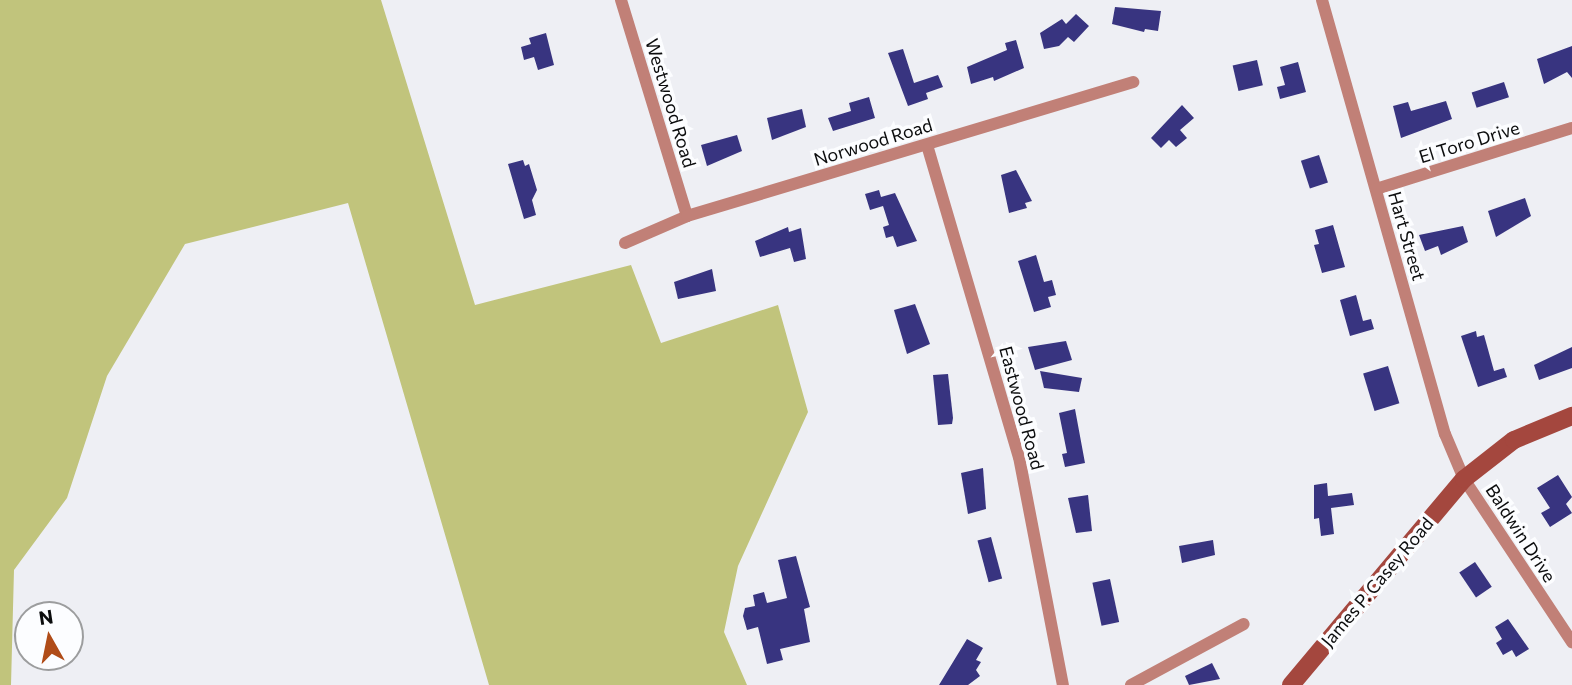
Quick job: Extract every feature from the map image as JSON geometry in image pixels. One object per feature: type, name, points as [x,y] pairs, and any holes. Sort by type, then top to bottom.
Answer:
[{"type":"main road","name":"James P. Casey Road","points":[[1291,685],[1464,479],[1514,440],[1572,416]]},
{"type":"street","name":"Westwood Road","points":[[621,0],[687,216]]},
{"type":"street","name":"Hart Street","points":[[1322,0],[1445,434],[1464,479]]},
{"type":"street","name":"Norwood Road","points":[[625,243],[687,216],[1133,82]]},
{"type":"street","name":"El Toro Drive","points":[[1376,189],[1572,128]]},
{"type":"street","name":"Eastwood Road","points":[[928,145],[1019,457],[1063,685]]},
{"type":"street","name":"Baldwin Drive","points":[[1464,479],[1572,642]]},
{"type":"street","points":[[1131,685],[1244,624]]},
{"type":"green space","points":[[0,0],[381,0],[475,305],[631,265],[661,343],[778,305],[808,412],[738,566],[724,632],[747,685],[489,685],[348,203],[185,244],[107,376],[67,498],[14,570],[11,685],[0,685]]},
{"type":"building","points":[[1115,7],[1161,11],[1158,31],[1145,29],[1144,32],[1112,24]]},
{"type":"building","points":[[1076,14],[1089,26],[1074,42],[1068,37],[1059,46],[1044,49],[1040,33],[1062,19],[1066,24]]},
{"type":"building","points":[[546,33],[554,65],[538,70],[534,57],[524,60],[521,47],[531,44],[529,38]]},
{"type":"building","points":[[1016,40],[1024,68],[994,81],[993,77],[971,84],[967,67],[1007,50],[1005,43]]},
{"type":"building","points":[[1572,46],[1572,78],[1567,72],[1544,84],[1537,59]]},
{"type":"building","points":[[903,49],[914,83],[938,75],[943,87],[926,93],[928,99],[908,106],[888,53]]},
{"type":"building","points":[[1257,60],[1263,85],[1238,91],[1233,66]]},
{"type":"building","points":[[1298,62],[1306,92],[1280,99],[1277,87],[1285,85],[1280,67]]},
{"type":"building","points":[[1504,82],[1509,97],[1477,108],[1472,93]]},
{"type":"building","points":[[869,97],[875,118],[833,131],[828,118],[851,111],[849,103]]},
{"type":"building","points":[[1446,101],[1452,119],[1401,138],[1393,106],[1408,102],[1411,111]]},
{"type":"building","points":[[1182,105],[1194,118],[1180,130],[1187,138],[1176,147],[1169,140],[1161,148],[1151,138]]},
{"type":"building","points":[[802,109],[806,127],[772,140],[767,118]]},
{"type":"building","points":[[737,135],[742,151],[707,166],[701,145]]},
{"type":"building","points":[[1319,155],[1328,183],[1310,188],[1301,161]]},
{"type":"building","points":[[523,160],[525,166],[529,164],[537,190],[532,200],[536,215],[524,219],[508,164]]},
{"type":"building","points":[[1016,170],[1032,201],[1025,203],[1027,208],[1009,213],[1001,175]]},
{"type":"building","points":[[879,190],[881,197],[895,193],[917,241],[897,247],[893,236],[886,238],[883,227],[889,225],[883,206],[870,210],[865,194]]},
{"type":"building","points":[[1525,198],[1531,216],[1496,237],[1488,211]]},
{"type":"building","points":[[1333,225],[1345,267],[1322,273],[1314,245],[1319,244],[1315,230]]},
{"type":"building","points":[[1463,226],[1468,242],[1441,255],[1438,246],[1425,251],[1419,235]]},
{"type":"building","points":[[788,227],[789,232],[801,228],[806,259],[794,262],[790,248],[760,257],[755,241]]},
{"type":"building","points":[[1036,255],[1044,282],[1052,280],[1056,295],[1048,297],[1051,307],[1034,312],[1018,261]]},
{"type":"building","points":[[712,269],[716,291],[678,299],[674,282]]},
{"type":"building","points":[[1356,295],[1363,321],[1371,319],[1374,329],[1350,336],[1340,300]]},
{"type":"building","points":[[915,304],[930,344],[907,354],[894,310]]},
{"type":"building","points":[[1476,331],[1477,337],[1484,335],[1494,371],[1504,368],[1507,377],[1478,387],[1461,336]]},
{"type":"building","points":[[1066,341],[1072,360],[1035,370],[1028,347]]},
{"type":"building","points":[[1572,347],[1572,368],[1539,380],[1534,365]]},
{"type":"building","points":[[1388,366],[1399,403],[1375,411],[1363,374]]},
{"type":"building","points":[[1040,371],[1082,378],[1079,392],[1044,388]]},
{"type":"building","points":[[948,374],[952,424],[938,425],[933,375]]},
{"type":"building","points":[[1075,409],[1085,463],[1065,467],[1062,454],[1067,453],[1059,413]]},
{"type":"building","points":[[983,468],[986,509],[968,514],[961,473]]},
{"type":"building","points":[[1558,475],[1572,497],[1566,504],[1572,513],[1550,527],[1541,513],[1550,508],[1537,488]]},
{"type":"building","points":[[1327,483],[1328,496],[1352,493],[1354,505],[1331,508],[1334,534],[1321,536],[1319,518],[1314,519],[1314,485]]},
{"type":"building","points":[[1088,495],[1092,531],[1076,533],[1068,498]]},
{"type":"building","points":[[991,537],[1002,579],[989,582],[977,541]]},
{"type":"building","points":[[1213,540],[1215,555],[1182,563],[1179,546]]},
{"type":"building","points":[[796,556],[810,607],[804,609],[810,642],[780,649],[783,660],[767,664],[758,627],[747,630],[743,616],[745,608],[755,606],[753,595],[764,592],[767,603],[787,598],[778,560]]},
{"type":"building","points":[[1475,562],[1492,587],[1476,597],[1459,573]]},
{"type":"building","points":[[1110,579],[1119,622],[1102,626],[1092,583]]},
{"type":"building","points":[[1508,619],[1529,649],[1516,657],[1512,650],[1503,655],[1496,643],[1502,639],[1495,627]]},
{"type":"building","points":[[967,639],[983,648],[976,660],[981,662],[976,670],[980,676],[968,685],[939,685]]},
{"type":"building","points":[[1212,663],[1220,679],[1189,685],[1185,676]]}]
